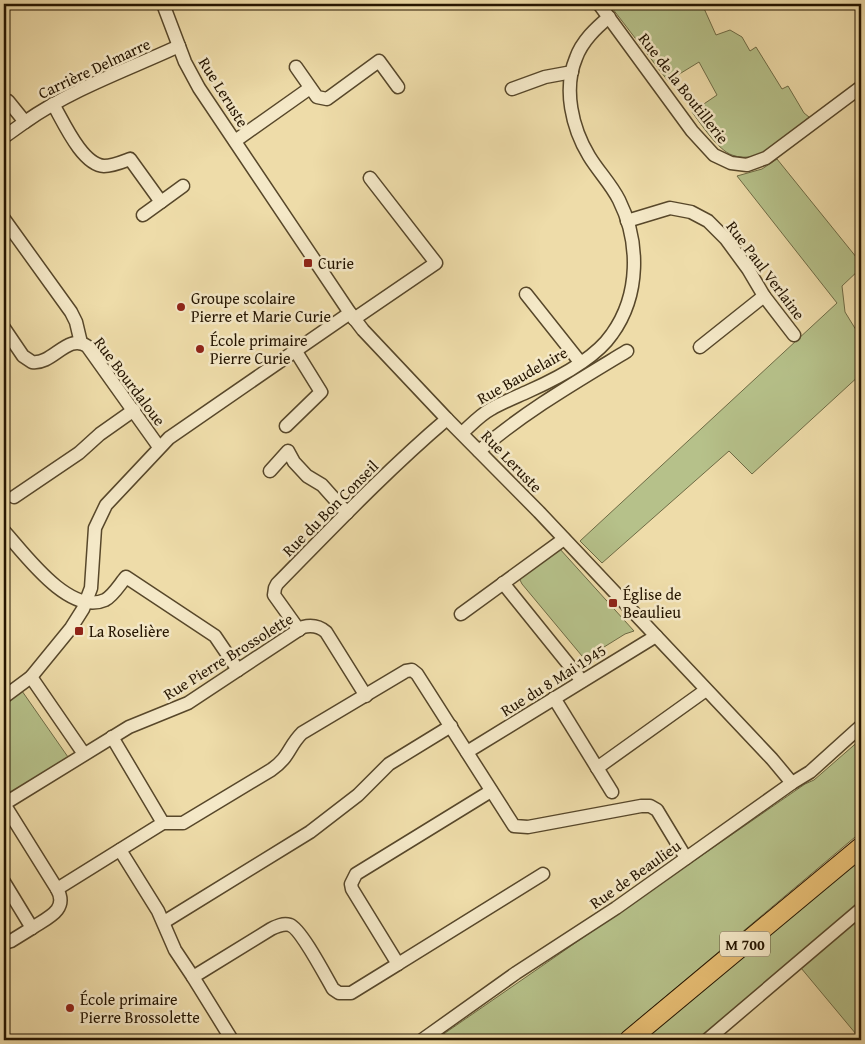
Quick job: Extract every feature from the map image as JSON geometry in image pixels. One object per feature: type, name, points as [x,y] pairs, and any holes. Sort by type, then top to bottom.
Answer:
[{"type":"highway","name":"M 700","points":[[629,1040],[861,847]]},
{"type":"street","name":"Rue Leruste","points":[[163,4],[179,46],[199,88],[352,316],[447,419],[564,539],[772,759],[792,783]]},
{"type":"street","name":"Rue de la Boutillerie","points":[[599,4],[692,131],[714,155],[731,163],[747,165],[766,158],[861,87]]},
{"type":"street","name":"Rue Baudelaire","points":[[462,433],[493,407],[539,386],[580,362],[600,347],[611,335],[627,307],[632,290],[634,272],[632,241],[627,221],[618,200],[590,157],[578,133],[571,104],[572,72],[576,58],[583,45],[609,17]]},
{"type":"street","name":"Carrière Delmarre","points":[[4,137],[53,104],[74,93],[179,46]]},
{"type":"street","points":[[296,67],[317,97],[327,99],[379,61],[398,87]]},
{"type":"street","points":[[512,89],[545,77],[572,72]]},
{"type":"street","name":"Rue Leruste","points":[[236,141],[310,88]]},
{"type":"street","points":[[8,101],[26,122]]},
{"type":"street","points":[[53,104],[86,157],[93,163],[102,166],[113,165],[130,159],[161,202]]},
{"type":"street","points":[[4,697],[31,677],[75,622],[87,602],[91,588],[95,528],[101,514],[106,505],[159,447],[181,429],[295,350],[436,263],[370,178]]},
{"type":"street","points":[[143,215],[183,186]]},
{"type":"street","name":"Rue Paul Verlaine","points":[[627,221],[670,208],[684,209],[700,216],[726,239],[753,276],[764,296],[794,335]]},
{"type":"street","points":[[4,219],[71,312],[76,322],[81,343]]},
{"type":"street","points":[[526,294],[580,362]]},
{"type":"street","points":[[700,347],[764,296]]},
{"type":"street","name":"Rue Bourdaloue","points":[[4,328],[23,356],[32,362],[44,361],[72,343],[81,343],[90,350],[159,447]]},
{"type":"street","points":[[286,426],[321,392],[295,350]]},
{"type":"street","points":[[479,451],[495,437],[557,394],[627,351]]},
{"type":"street","points":[[14,497],[79,453],[100,434],[134,410]]},
{"type":"street","name":"Rue du Bon Conseil","points":[[299,630],[276,598],[275,588],[347,513],[447,419]]},
{"type":"street","points":[[270,471],[288,452],[306,476],[322,485],[347,513]]},
{"type":"street","points":[[4,531],[39,570],[59,589],[71,597],[87,602],[96,602],[108,598],[126,578],[215,636],[238,670]]},
{"type":"street","points":[[461,614],[564,539]]},
{"type":"street","points":[[503,583],[582,681]]},
{"type":"street","name":"Rue Pierre Brossolette","points":[[4,804],[128,727],[188,703],[308,626],[318,627],[326,632],[366,696]]},
{"type":"street","name":"Rue du 8 Mai 1945","points":[[467,752],[656,636]]},
{"type":"street","points":[[57,889],[164,823],[183,823],[271,770],[284,760],[296,740],[302,734],[406,671],[412,670],[417,674],[451,726],[510,822],[519,827],[528,827],[641,806],[650,806],[657,810],[686,858]]},
{"type":"street","points":[[31,677],[84,754]]},
{"type":"street","points":[[597,768],[706,690]]},
{"type":"street","points":[[554,698],[612,792]]},
{"type":"street","points":[[164,922],[310,832],[358,795],[389,764],[451,726]]},
{"type":"street","name":"Rue de Beaulieu","points":[[422,1040],[516,973],[604,916],[810,772],[861,726]]},
{"type":"street","points":[[112,737],[164,823]]},
{"type":"street","points":[[398,964],[352,890],[352,879],[360,870],[491,791]]},
{"type":"street","points":[[4,804],[57,889],[61,900],[55,913],[4,943]]},
{"type":"street","points":[[120,850],[164,922],[175,950],[232,1040]]},
{"type":"street","points":[[193,977],[271,929],[284,924],[295,928],[300,933],[333,990],[339,994],[352,993],[543,874]]},
{"type":"street","points":[[4,882],[32,928]]},
{"type":"street","points":[[707,1040],[861,909]]},
{"type":"green space","points":[[609,4],[702,4],[716,35],[730,30],[742,37],[750,51],[756,47],[782,89],[788,86],[804,113],[809,117],[774,147],[764,152],[743,157],[732,155],[721,148],[692,112],[717,95],[699,62],[668,81]]},
{"type":"green space","points":[[777,159],[861,263],[861,268],[842,286],[845,312],[861,338],[861,374],[752,474],[729,451],[602,563],[580,541],[837,303],[737,176],[762,169]]},
{"type":"green space","points":[[559,548],[634,631],[625,634],[588,657],[582,656],[520,580],[522,576]]},
{"type":"green space","points":[[22,691],[68,757],[4,797],[4,704]]},
{"type":"green space","points":[[861,739],[861,832],[614,1040],[435,1040],[805,784],[814,780]]},
{"type":"green space","points":[[861,858],[861,1040],[801,968],[716,1040],[644,1040]]},
{"type":"place","name":"Curie","points":[[308,263]]},
{"type":"place","name":"Groupe scolaire Pierre et Marie Curie","points":[[181,307]]},
{"type":"place","name":"École primaire Pierre Curie","points":[[200,349]]},
{"type":"place","name":"Église de Beaulieu","points":[[613,603]]},
{"type":"place","name":"La Roselière","points":[[79,631]]},
{"type":"place","name":"École primaire Pierre Brossolette","points":[[70,1008]]}]
